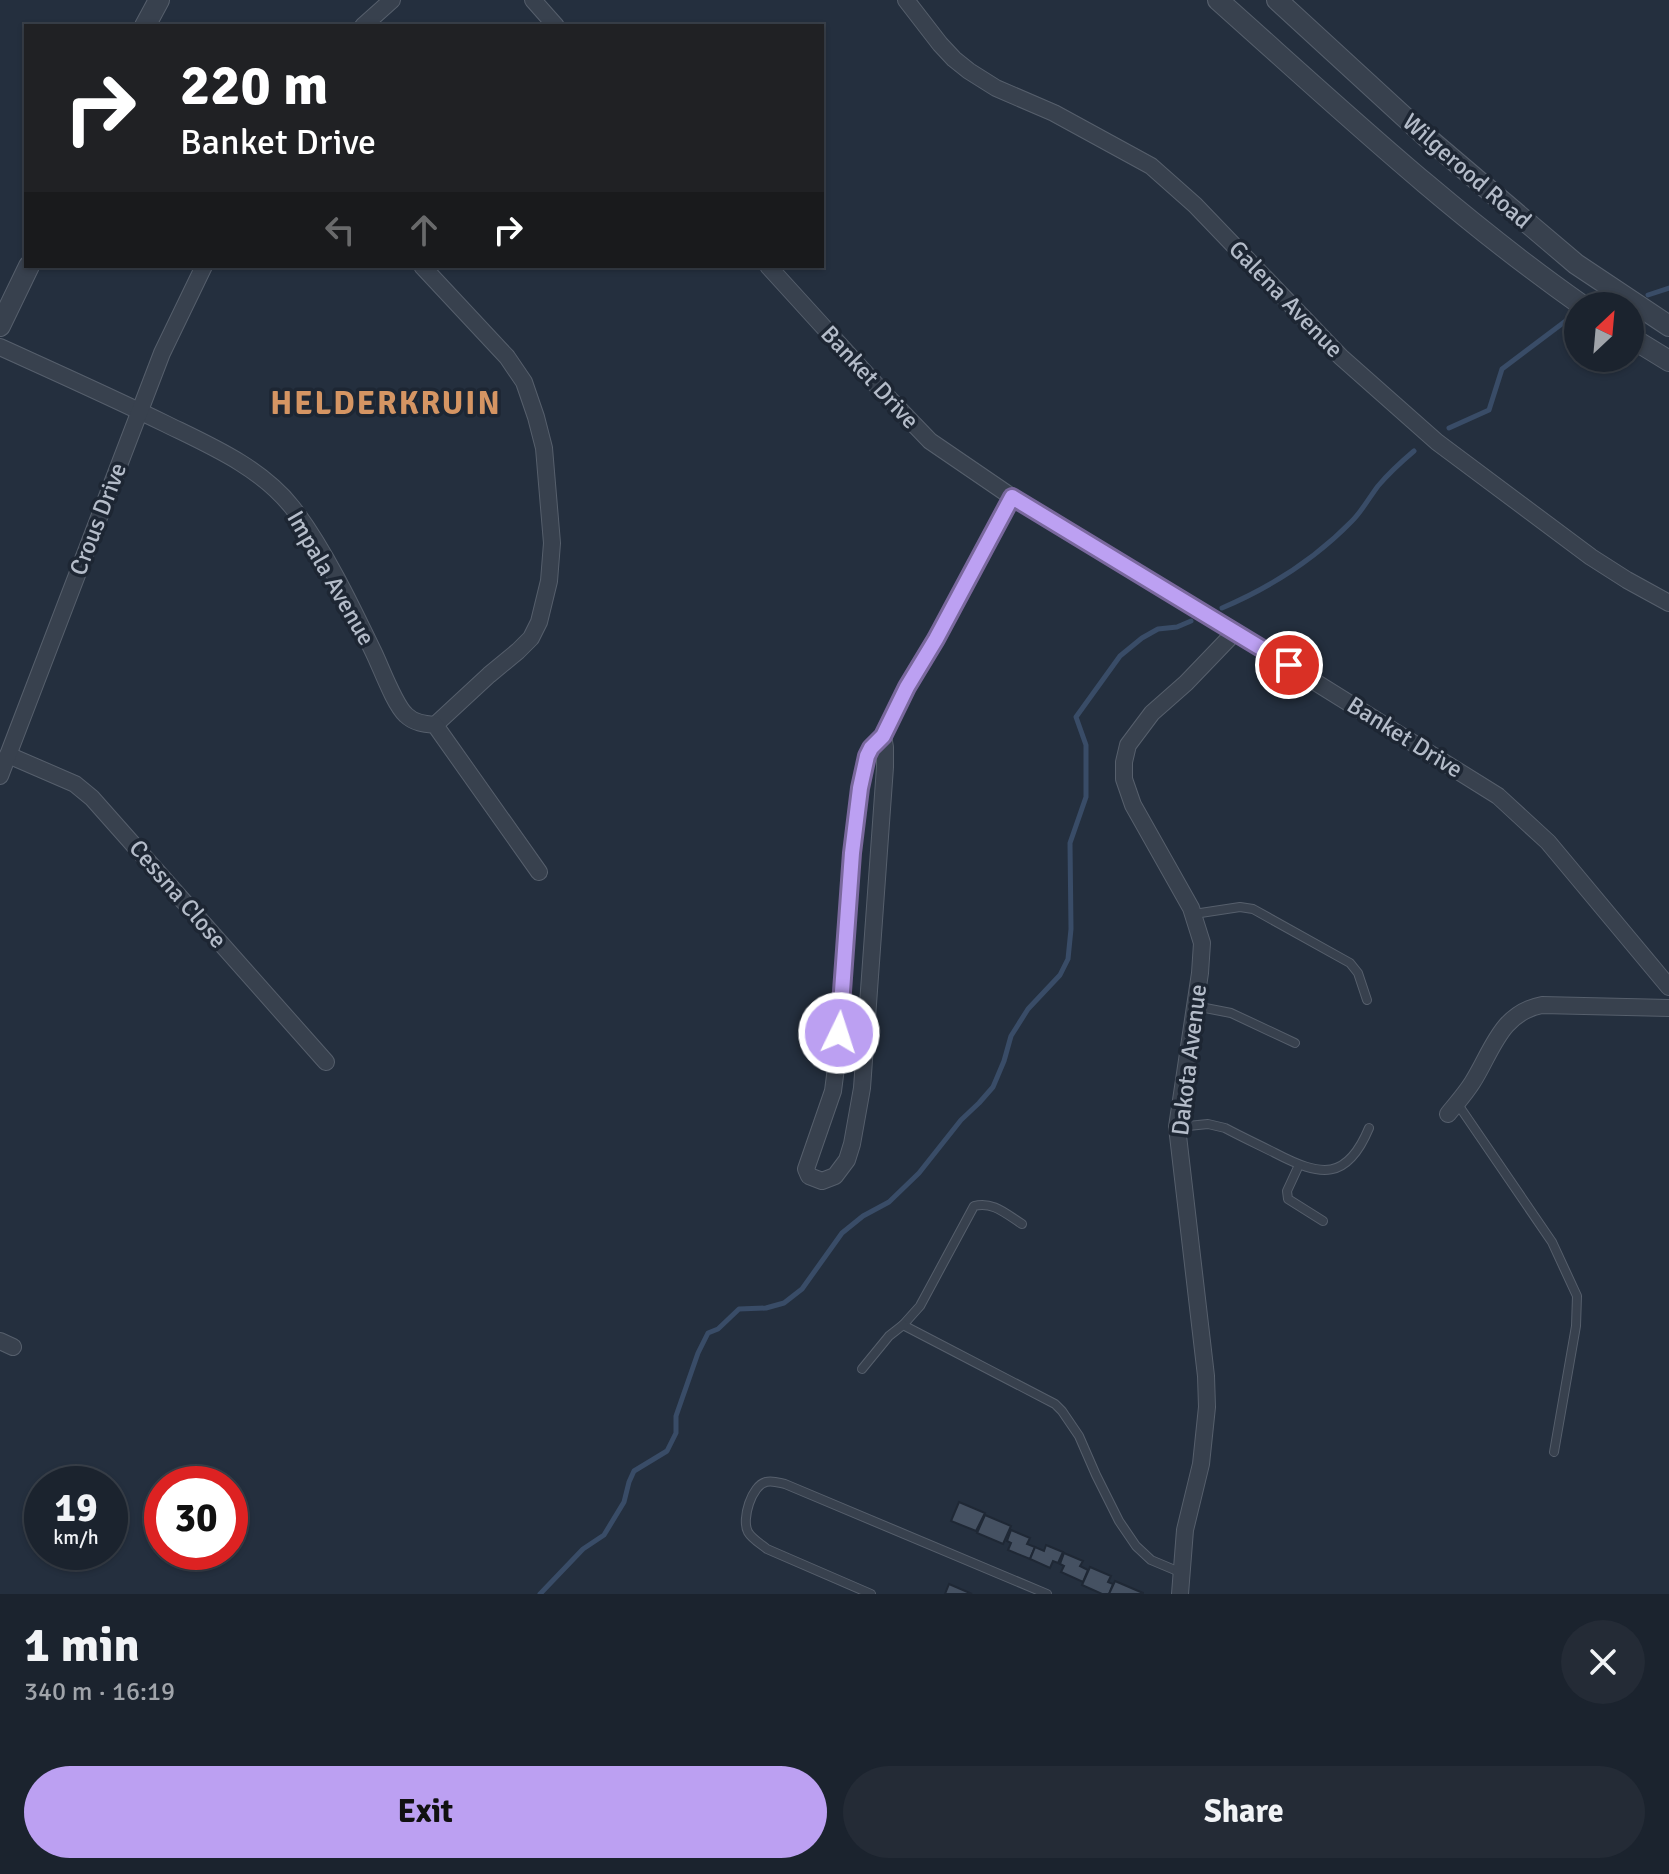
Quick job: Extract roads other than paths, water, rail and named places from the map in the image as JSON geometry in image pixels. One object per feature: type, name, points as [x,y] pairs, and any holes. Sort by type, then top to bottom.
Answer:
[{"type":"street","points":[[146,24],[159,0]]},
{"type":"street","points":[[365,24],[392,0]]},
{"type":"street","points":[[533,0],[554,24]]},
{"type":"street","name":"Galena Avenue","points":[[906,0],[940,44],[969,71],[996,88],[1054,113],[1151,166],[1195,205],[1341,357],[1437,442],[1591,557],[1669,603]]},
{"type":"street","name":"Wilgerood Road","points":[[1218,0],[1399,161],[1564,293]]},
{"type":"street","name":"Wilgerood Road","points":[[1277,0],[1423,134],[1576,264],[1669,326]]},
{"type":"street","points":[[0,326],[28,268]]},
{"type":"street","name":"Crous Drive","points":[[0,776],[162,353],[203,268]]},
{"type":"street","points":[[424,268],[507,357],[524,382],[544,448],[552,543],[549,581],[539,622],[531,638],[435,725]]},
{"type":"street","name":"Banket Drive","points":[[770,268],[930,441],[1012,497],[1498,796],[1548,842],[1669,987]]},
{"type":"street","points":[[1644,346],[1669,361]]},
{"type":"street","name":"Impala Avenue","points":[[0,347],[222,452],[272,485],[292,508],[323,556],[399,706],[407,717],[435,725],[539,872]]},
{"type":"street","points":[[883,736],[885,767],[862,1088],[847,1160],[835,1176],[822,1181],[809,1176],[806,1169],[833,1091],[852,853],[867,756],[883,736],[1012,497]]},
{"type":"street","name":"Dakota Avenue","points":[[1180,1594],[1185,1530],[1201,1464],[1207,1407],[1177,1127],[1202,943],[1194,914],[1133,805],[1124,779],[1124,762],[1128,745],[1152,713],[1235,632]]},
{"type":"street","name":"Cessna Close","points":[[8,755],[84,790],[326,1062]]},
{"type":"street","points":[[1452,1108],[1471,1084],[1494,1041],[1509,1022],[1531,1007],[1669,1008]]},
{"type":"lane","points":[[1194,914],[1240,907],[1253,909],[1350,963],[1358,973],[1367,1000]]},
{"type":"lane","points":[[1195,1006],[1231,1013],[1295,1043]]},
{"type":"lane","points":[[1452,1108],[1529,1205],[1552,1242],[1577,1296],[1576,1326],[1554,1452]]},
{"type":"lane","points":[[1177,1127],[1215,1125],[1225,1128],[1315,1170],[1347,1163],[1356,1154],[1369,1128]]},
{"type":"lane","points":[[1299,1165],[1287,1191],[1288,1199],[1323,1221]]},
{"type":"lane","points":[[862,1369],[889,1336],[920,1306],[974,1206],[990,1205],[1022,1224]]},
{"type":"lane","points":[[903,1325],[1055,1404],[1079,1436],[1119,1521],[1136,1546],[1151,1560],[1182,1573]]},
{"type":"lane","points":[[871,1594],[767,1549],[753,1537],[744,1518],[759,1486],[769,1481],[785,1484],[1047,1594]]},
{"type":"waterway","points":[[1648,295],[1669,288]]},
{"type":"waterway","points":[[1449,428],[1489,410],[1502,369],[1564,322]]},
{"type":"waterway","points":[[1222,608],[1274,582],[1323,548],[1352,521],[1382,481],[1414,451]]},
{"type":"waterway","points":[[540,1594],[583,1549],[604,1535],[624,1502],[634,1471],[667,1451],[676,1433],[676,1416],[708,1333],[718,1329],[739,1309],[766,1308],[784,1303],[802,1289],[842,1233],[863,1216],[889,1202],[919,1173],[961,1120],[993,1087],[1011,1036],[1028,1009],[1060,975],[1068,959],[1071,929],[1070,843],[1086,797],[1086,745],[1076,717],[1120,656],[1158,629],[1177,627],[1191,621]]},
{"type":"district","name":"HELDERKRUIN","points":[[386,403]]}]
